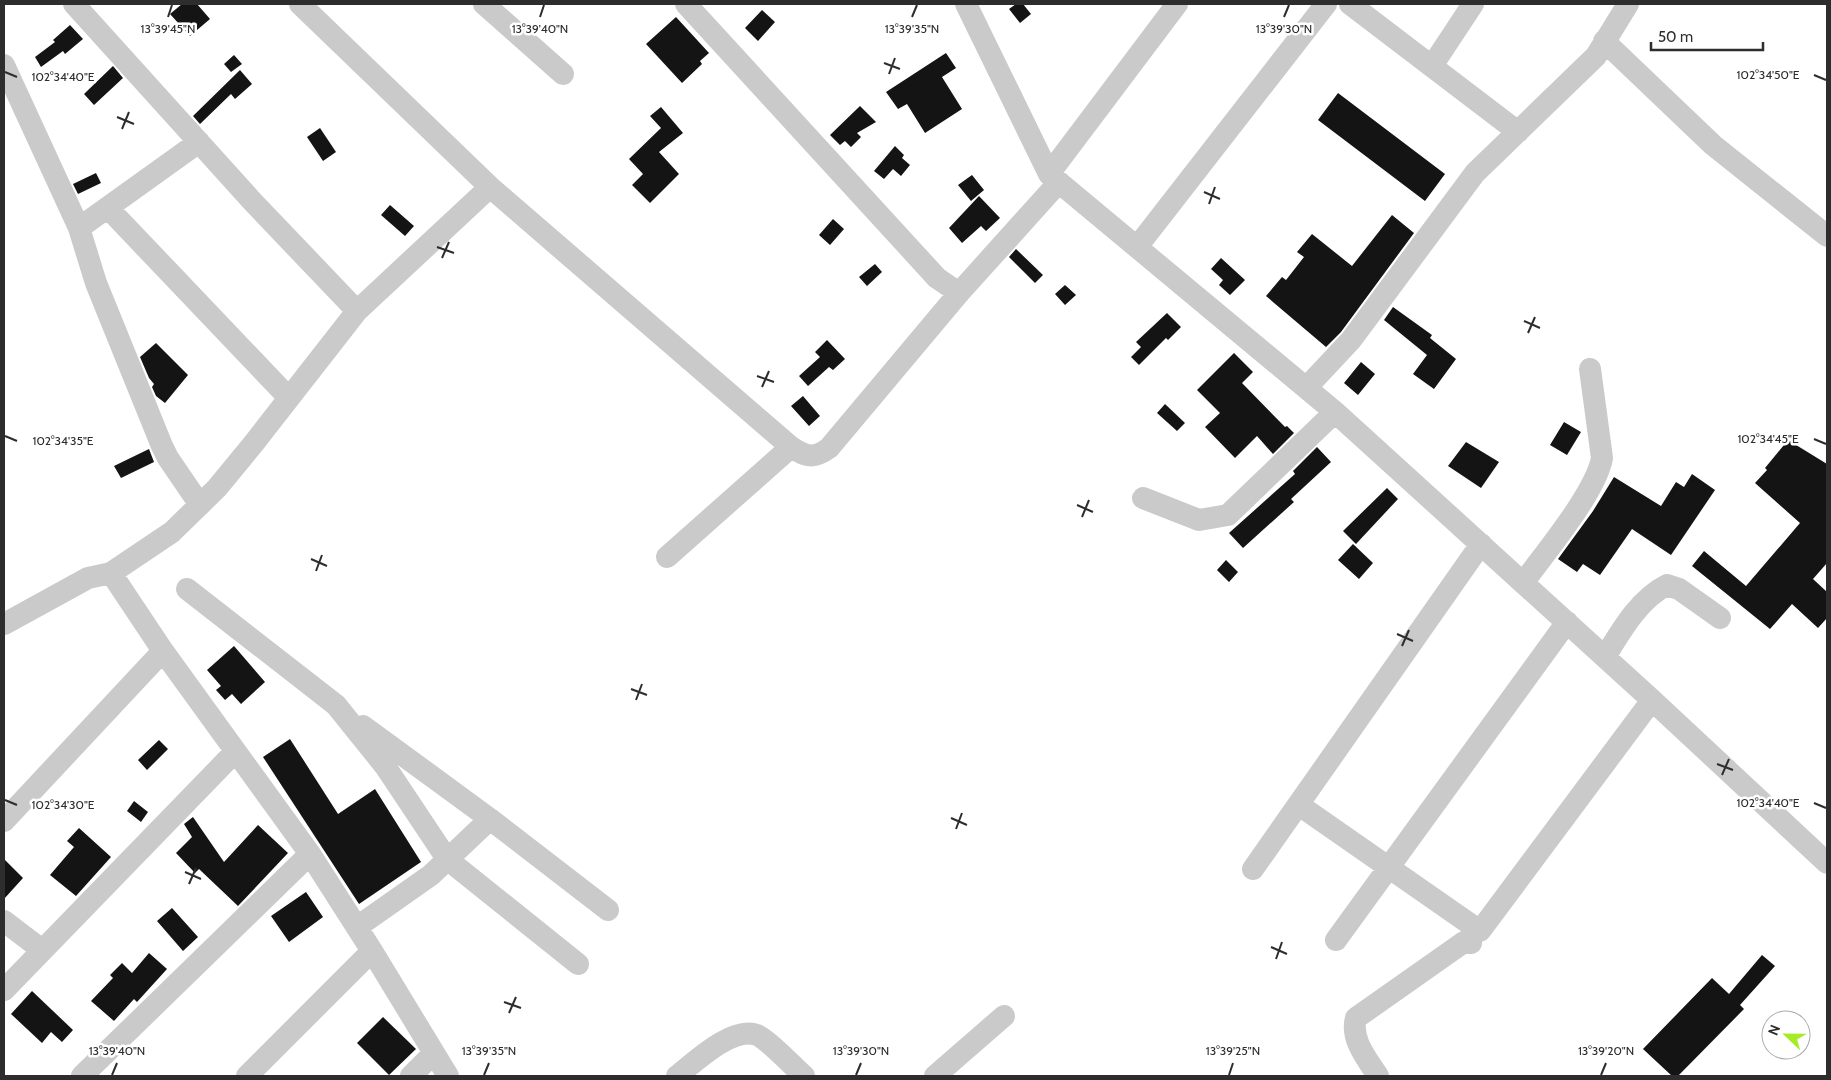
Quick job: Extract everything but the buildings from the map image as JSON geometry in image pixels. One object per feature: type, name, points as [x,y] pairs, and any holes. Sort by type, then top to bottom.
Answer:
[{"type":"street","points":[[74,4],[252,201],[357,310]]},
{"type":"street","points":[[300,4],[490,187],[791,447],[804,456],[812,457],[829,448],[1054,178],[1177,4]]},
{"type":"street","points":[[484,4],[563,74]]},
{"type":"street","points":[[686,4],[937,278],[959,293]]},
{"type":"street","points":[[966,4],[1054,178],[1307,387],[1567,622],[1827,863]]},
{"type":"street","points":[[1137,247],[1326,4]]},
{"type":"street","points":[[1350,4],[1518,132]]},
{"type":"street","points":[[1432,66],[1473,4]]},
{"type":"street","points":[[1307,387],[1351,340],[1475,174],[1596,56],[1619,7]]},
{"type":"street","points":[[1604,41],[1714,145],[1827,236]]},
{"type":"street","points":[[4,65],[79,228],[96,283],[162,446],[200,505]]},
{"type":"street","points":[[79,228],[199,142]]},
{"type":"street","points":[[4,624],[88,578],[111,573],[172,532],[200,505],[254,443],[357,310],[490,187]]},
{"type":"street","points":[[108,208],[289,398]]},
{"type":"street","points":[[1523,583],[1564,527],[1599,472],[1602,458],[1590,368]]},
{"type":"street","points":[[1143,498],[1199,520],[1228,515],[1335,412]]},
{"type":"street","points":[[667,557],[791,447]]},
{"type":"street","points":[[1254,869],[1481,544]]},
{"type":"street","points":[[111,573],[235,752],[310,854],[448,1076]]},
{"type":"street","points":[[1605,657],[1628,620],[1656,590],[1667,585],[1679,589],[1720,618]]},
{"type":"street","points":[[187,589],[336,705],[490,819],[608,910]]},
{"type":"street","points":[[1336,940],[1567,622]]},
{"type":"street","points":[[4,822],[164,651]]},
{"type":"street","points":[[1299,804],[1480,931],[1652,700]]},
{"type":"street","points":[[336,705],[385,766],[447,858],[578,964]]},
{"type":"street","points":[[4,990],[235,752]]},
{"type":"street","points":[[357,927],[431,875],[490,819]]},
{"type":"street","points":[[82,1076],[310,854]]},
{"type":"street","points":[[4,921],[42,950]]},
{"type":"street","points":[[1378,1076],[1356,1039],[1354,1024],[1356,1018],[1464,942],[1471,943]]},
{"type":"street","points":[[247,1076],[372,951]]},
{"type":"street","points":[[935,1076],[1004,1016]]},
{"type":"street","points":[[677,1076],[719,1044],[736,1034],[757,1035],[804,1076]]},
{"type":"street","points":[[411,1076],[433,1054]]}]
